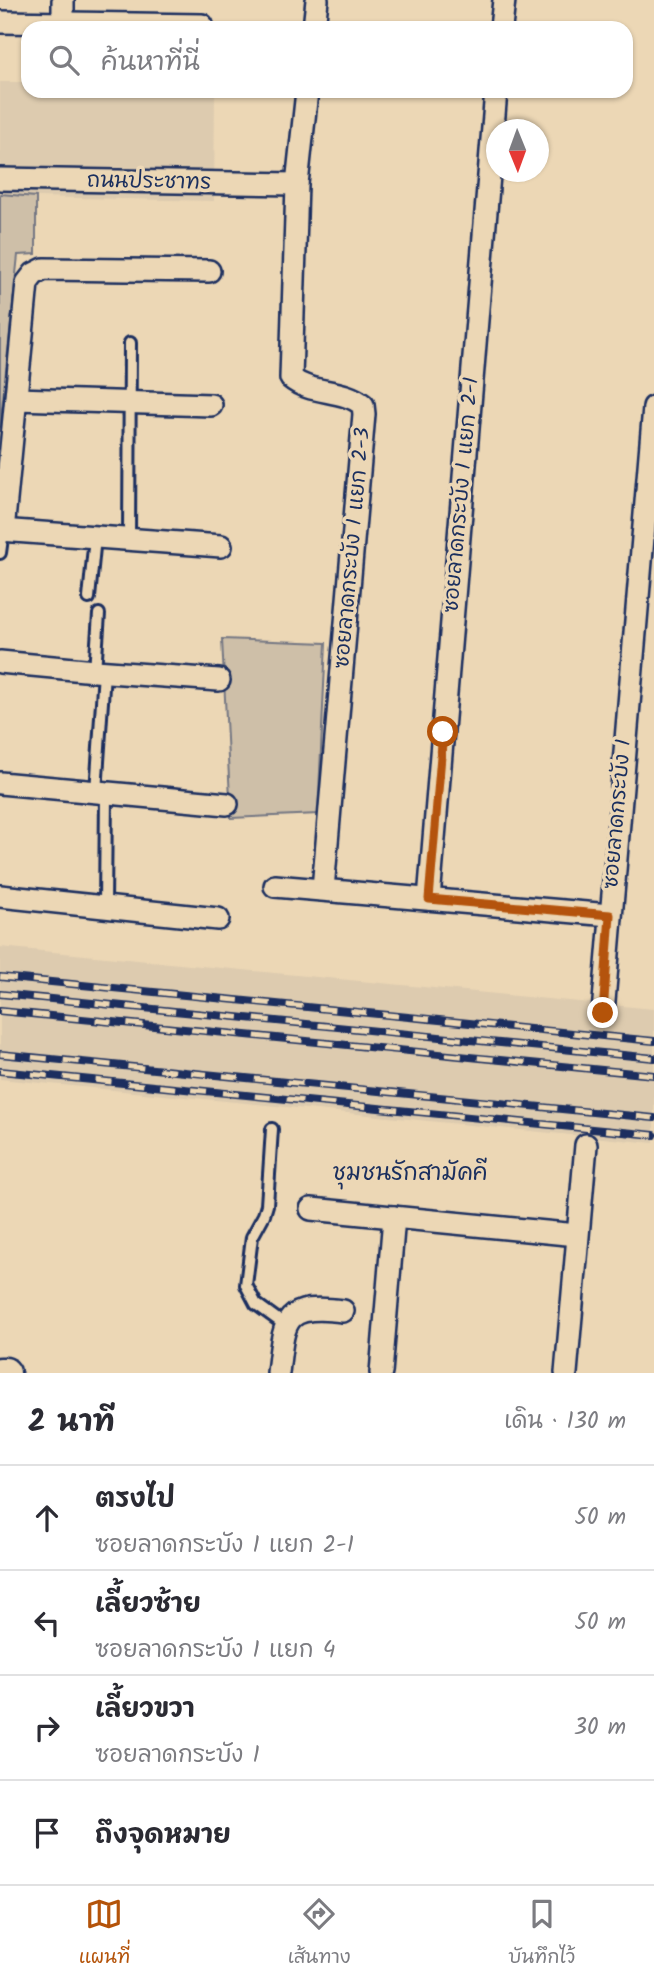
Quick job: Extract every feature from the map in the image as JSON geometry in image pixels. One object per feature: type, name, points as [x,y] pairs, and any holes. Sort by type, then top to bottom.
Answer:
[{"type":"street","points":[[63,0],[63,21]]},
{"type":"street","points":[[315,21],[317,0]]},
{"type":"street","points":[[502,21],[504,0]]},
{"type":"street","points":[[0,22],[21,22]]},
{"type":"street","name":"ซอยลาดกระบัง 1 แยก 2-3","points":[[306,98],[297,184],[291,378],[299,384],[355,398],[363,405],[364,414],[323,889]]},
{"type":"street","name":"ซอยลาดกระบัง 1 แยก 2-1","points":[[429,899],[495,98]]},
{"type":"street","name":"ถนนประชาทร","points":[[0,179],[297,184]]},
{"type":"street","points":[[209,271],[44,269],[34,274],[27,283],[1,531],[221,546]]},
{"type":"street","points":[[16,399],[211,405]]},
{"type":"street","name":"ซอยลาดกระบัง 1","points":[[603,1013],[654,407]]},
{"type":"street","points":[[0,662],[219,680]]},
{"type":"street","points":[[0,783],[227,804]]},
{"type":"street","points":[[275,886],[610,915]]},
{"type":"street","points":[[0,895],[218,919]]},
{"type":"street","points":[[566,1373],[586,1145]]},
{"type":"street","points":[[311,1209],[577,1235]]},
{"type":"street","points":[[381,1373],[394,1217]]},
{"type":"street","points":[[278,1373],[285,1325],[291,1316],[317,1308],[343,1311]]},
{"type":"lane","points":[[129,540],[130,343]]},
{"type":"lane","points":[[0,553],[1,531]]},
{"type":"lane","points":[[89,598],[95,537]]},
{"type":"lane","points":[[99,614],[105,907]]},
{"type":"lane","points":[[272,1129],[267,1205],[252,1237],[246,1285],[256,1304],[285,1325]]},
{"type":"shaded area","points":[[0,82],[21,82],[21,98],[215,98],[214,201],[0,194]]},
{"type":"shaded area","points":[[0,194],[36,197],[36,254],[18,255],[0,428]]},
{"type":"shaded area","points":[[222,639],[326,643],[318,814],[231,818]]},
{"type":"shaded area","points":[[0,947],[654,1009],[654,1143],[0,1079]]},
{"type":"railway","points":[[0,977],[654,1041]]},
{"type":"railway","points":[[0,994],[654,1058]]},
{"type":"railway","points":[[0,1011],[654,1075]]},
{"type":"railway","points":[[0,1054],[654,1118]]},
{"type":"railway","points":[[0,1071],[654,1135]]},
{"type":"district","name":"ชุมชนรักสามัคคี","points":[[410,1174]]},
{"type":"route","points":[[443,732],[429,899],[610,915],[603,1013]]}]
